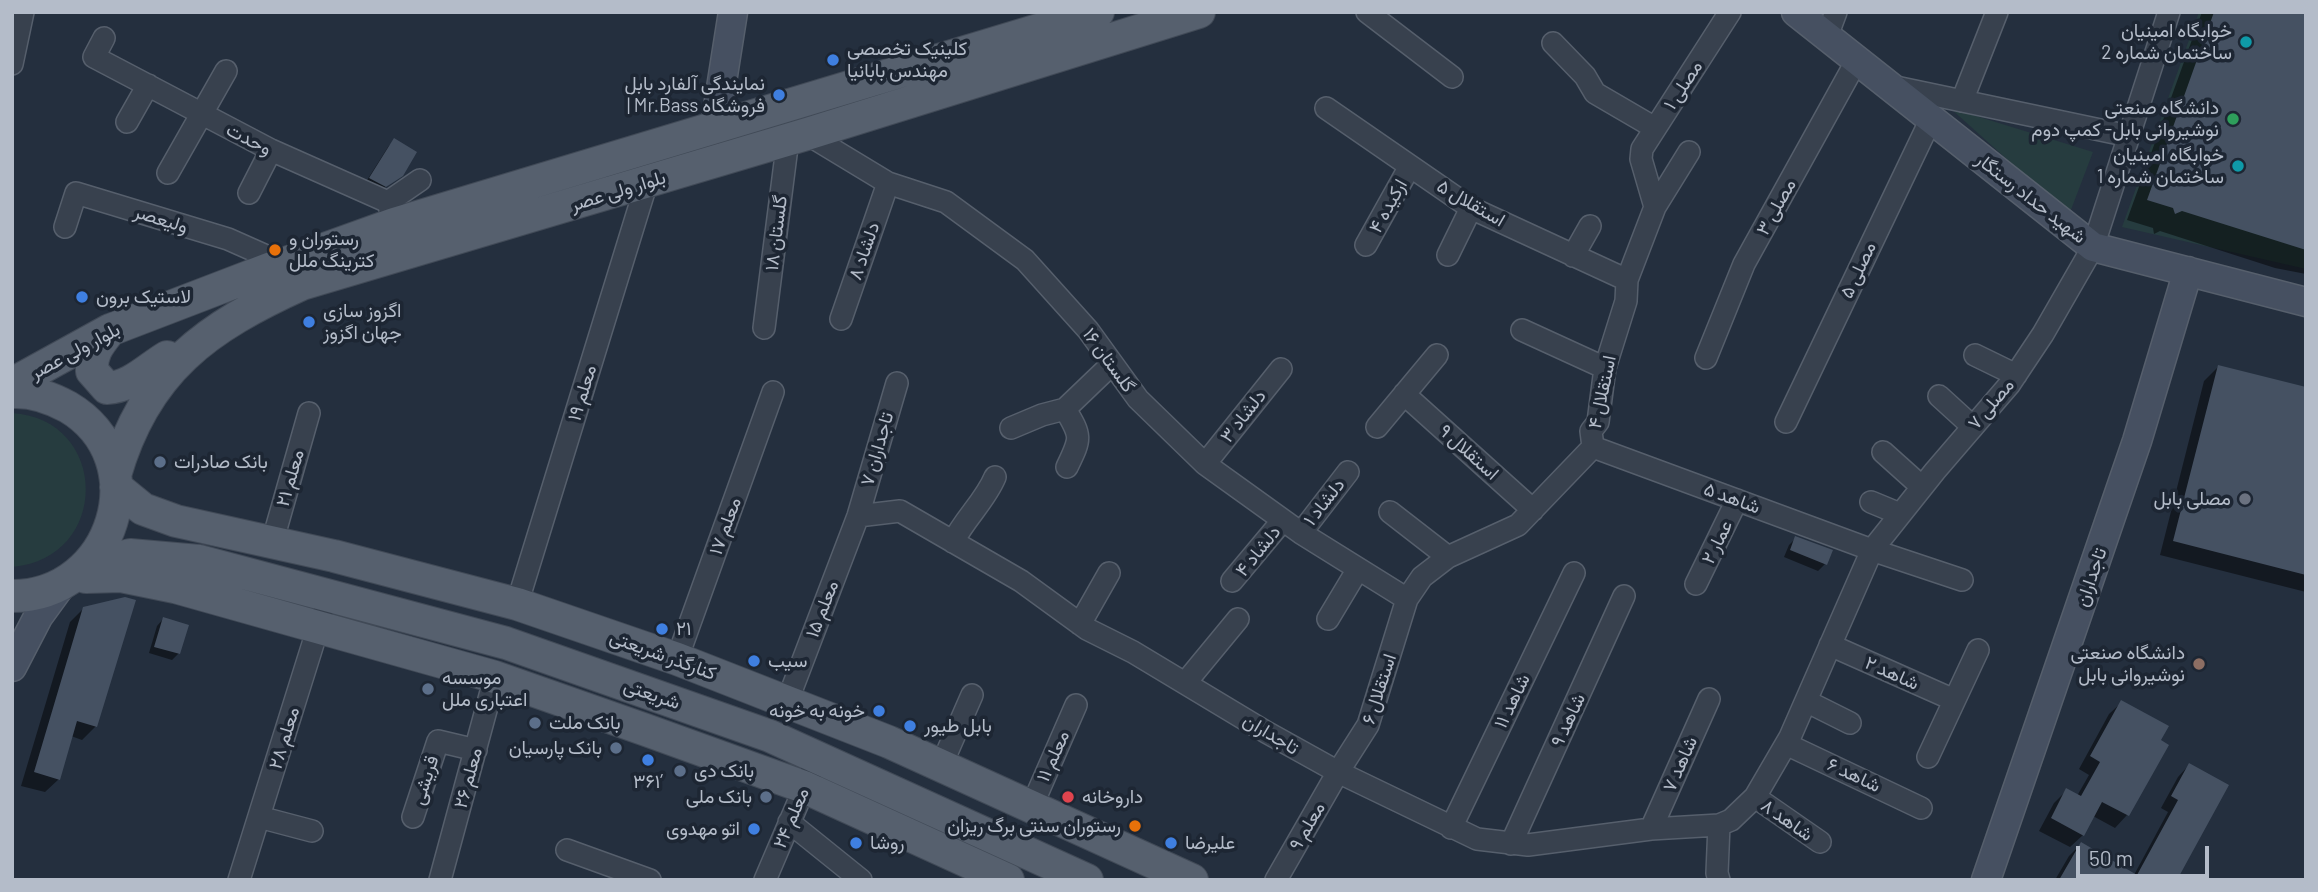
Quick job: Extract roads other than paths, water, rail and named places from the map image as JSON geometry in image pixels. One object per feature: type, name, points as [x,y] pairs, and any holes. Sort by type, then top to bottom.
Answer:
[{"type":"main road","points":[[715,126],[733,12]]},
{"type":"main road","name":"بلوار ولی عصر","points":[[12,384],[110,330],[269,269],[391,213],[715,126],[1098,12]]},
{"type":"main road","name":"بلوار ولی عصر","points":[[115,481],[134,420],[151,393],[184,357],[226,323],[302,284],[798,136],[1199,12]]},
{"type":"main road","name":"شهید حداد رستگار","points":[[1796,12],[1831,24],[1857,60],[2093,247],[2305,300]]},
{"type":"main road","name":"تاجداران","points":[[1986,880],[2137,441],[2188,271]]},
{"type":"main road","points":[[110,330],[94,350],[92,371],[107,387],[119,387],[130,383],[153,365],[226,323]]},
{"type":"main road","points":[[12,392],[25,391],[54,399],[79,414],[96,431],[108,452],[117,499],[113,523],[103,545],[38,617],[12,667]]},
{"type":"main road","points":[[115,481],[123,502],[139,521],[164,541],[198,561]]},
{"type":"main road","name":"کنارگذر شریعتی","points":[[115,481],[134,503],[157,515],[334,556],[517,604],[677,659],[889,742],[1192,880]]},
{"type":"main road","points":[[12,596],[48,591],[105,562],[130,555],[198,561]]},
{"type":"main road","name":"شریعتی","points":[[198,561],[506,643],[770,736],[1087,880]]},
{"type":"main road","points":[[70,579],[121,576],[175,587],[495,677],[804,788],[1008,880]]},
{"type":"street","points":[[12,64],[23,12]]},
{"type":"street","points":[[1367,12],[1452,77]]},
{"type":"street","name":"مصلی ۱","points":[[1655,207],[1641,159],[1642,149],[1730,12]]},
{"type":"street","points":[[1962,100],[1997,12]]},
{"type":"street","name":"مصلی ۷","points":[[1719,825],[1731,820],[1755,797],[1786,744],[1872,550],[2016,375],[2093,247],[2169,12]]},
{"type":"street","name":"وحدت","points":[[104,38],[94,57],[391,213]]},
{"type":"street","points":[[1553,43],[1585,76],[1595,93],[1655,128]]},
{"type":"street","name":"مصلی ۳","points":[[1706,358],[1744,264],[1857,60]]},
{"type":"street","points":[[168,173],[226,71]]},
{"type":"street","points":[[127,122],[148,85]]},
{"type":"street","points":[[1888,85],[2129,136]]},
{"type":"street","name":"استقلال ۵","points":[[1326,108],[1471,208],[1627,280]]},
{"type":"street","name":"مصلی ۵","points":[[1786,422],[1931,119]]},
{"type":"street","name":"گلستان ۱۶","points":[[798,136],[888,183],[946,202],[1025,260],[1088,330],[1138,399],[1205,464],[1301,533],[1407,599]]},
{"type":"street","name":"گلستان ۱۸","points":[[764,328],[798,136]]},
{"type":"street","points":[[249,193],[271,150]]},
{"type":"street","name":"استقلال ۴","points":[[1407,599],[1422,577],[1448,557],[1518,525],[1593,447],[1591,431],[1598,422],[1605,368],[1626,301],[1627,280],[1655,207],[1689,152]]},
{"type":"street","name":"ارکیده ۴","points":[[1366,246],[1410,166]]},
{"type":"street","points":[[391,213],[419,180]]},
{"type":"street","name":"معلم ۱۹","points":[[517,604],[646,182]]},
{"type":"street","name":"دلشاد ۸","points":[[841,319],[888,183]]},
{"type":"street","name":"ولیعصر","points":[[65,227],[76,193],[228,239],[264,255],[269,269]]},
{"type":"street","points":[[1448,256],[1471,208]]},
{"type":"street","points":[[1573,256],[1590,226]]},
{"type":"street","points":[[1522,330],[1605,368]]},
{"type":"street","points":[[1377,427],[1437,355]]},
{"type":"street","points":[[1975,355],[2016,375]]},
{"type":"street","points":[[1010,428],[1065,409],[1112,364]]},
{"type":"street","name":"دلشاد ۳","points":[[1205,464],[1281,369]]},
{"type":"street","name":"تاجداران ۷","points":[[858,516],[897,383]]},
{"type":"street","name":"معلم ۱۷","points":[[677,659],[773,392]]},
{"type":"street","name":"استقلال ۹","points":[[1404,394],[1533,510]]},
{"type":"street","points":[[1939,396],[1973,427]]},
{"type":"street","points":[[1065,409],[1077,429],[1079,443],[1067,467]]},
{"type":"street","name":"معلم ۲۱","points":[[271,543],[309,413]]},
{"type":"street","name":"شاهد ۵","points":[[1593,447],[1872,550],[1962,580]]},
{"type":"street","points":[[1883,452],[1922,487]]},
{"type":"street","name":"دلشاد ۱","points":[[1301,533],[1348,472]]},
{"type":"street","points":[[953,541],[961,525],[989,492],[995,477]]},
{"type":"street","name":"عمار ۲","points":[[1696,584],[1737,500]]},
{"type":"street","points":[[1871,502],[1900,514]]},
{"type":"street","name":"تاجداران","points":[[858,516],[900,511],[1021,580],[1080,624],[1186,682],[1266,732],[1338,772],[1477,839],[1528,845],[1651,829],[1719,825]]},
{"type":"street","points":[[1390,512],[1448,557]]},
{"type":"street","name":"معلم ۱۵","points":[[787,702],[858,516]]},
{"type":"street","name":"دلشاد ۴","points":[[1233,582],[1283,520]]},
{"type":"street","points":[[1328,620],[1358,569]]},
{"type":"street","points":[[1080,624],[1109,573]]},
{"type":"street","name":"شاهد ۱۱","points":[[1451,828],[1574,573]]},
{"type":"street","name":"معلم ۲۸","points":[[239,880],[328,596]]},
{"type":"street","name":"شاهد ۹","points":[[1511,844],[1624,596]]},
{"type":"street","name":"استقلال ۶","points":[[1338,772],[1368,725],[1407,599]]},
{"type":"street","points":[[1186,682],[1238,619]]},
{"type":"street","name":"شاهد ۲","points":[[1830,645],[1954,701]]},
{"type":"street","points":[[1928,757],[1978,650]]},
{"type":"street","name":"معلم ۲۶","points":[[440,880],[495,677]]},
{"type":"street","points":[[941,766],[972,695]]},
{"type":"street","name":"شاهد ۷","points":[[1651,829],[1709,699]]},
{"type":"street","points":[[1806,701],[1850,723]]},
{"type":"street","name":"معلم ۱۱","points":[[1031,807],[1076,705]]},
{"type":"street","name":"قریشی","points":[[413,817],[438,741],[476,750]]},
{"type":"street","name":"شاهد ۶","points":[[1786,744],[1921,808]]},
{"type":"street","name":"معلم ۲۴","points":[[765,880],[818,757]]},
{"type":"street","name":"معلم ۹","points":[[1276,880],[1338,772]]},
{"type":"street","name":"شاهد ۸","points":[[1755,797],[1820,842]]},
{"type":"street","points":[[259,817],[312,831]]},
{"type":"street","points":[[789,822],[861,880]]},
{"type":"street","points":[[1719,825],[1719,880]]},
{"type":"street","points":[[567,850],[650,880]]},
{"type":"place","name":"خوابگاه امینیان ساختمان شماره 2","points":[[2246,42]]},
{"type":"place","name":"کلینیک تخصصی مهندس بابانیا","points":[[833,60]]},
{"type":"place","name":"نمایندگی آلفارد بابل | Mr.Bass فروشگاه","points":[[779,95]]},
{"type":"place","name":"دانشگاه صنعتی نوشیروانی بابل- کمپ دوم","points":[[2233,119]]},
{"type":"place","name":"خوابگاه امینیان ساختمان شماره 1","points":[[2238,166]]},
{"type":"place","name":"رستوران و کترینگ ملل","points":[[275,250]]},
{"type":"place","name":"لاستیک برون","points":[[82,297]]},
{"type":"place","name":"اگزوز سازی جهان اگزوز","points":[[309,322]]},
{"type":"place","name":"بانک صادرات","points":[[160,462]]},
{"type":"place","name":"مصلی بابل","points":[[2245,499]]},
{"type":"place","name":"۲۱","points":[[662,629]]},
{"type":"place","name":"سیب","points":[[754,661]]},
{"type":"place","name":"دانشگاه صنعتی نوشیروانی بابل","points":[[2199,664]]},
{"type":"place","name":"موسسه اعتباری ملل","points":[[428,689]]},
{"type":"place","name":"خونه به خونه","points":[[879,711]]},
{"type":"place","name":"بانک ملت","points":[[535,723]]},
{"type":"place","name":"بابل طیور","points":[[910,726]]},
{"type":"place","name":"بانک پارسیان","points":[[616,748]]},
{"type":"place","name":"۳۶۱’","points":[[648,760]]},
{"type":"place","name":"بانک دی","points":[[680,771]]},
{"type":"place","name":"بانک ملی","points":[[766,797]]},
{"type":"place","name":"داروخانه","points":[[1068,797]]},
{"type":"place","name":"رستوران سنتی برگ ریزان","points":[[1135,826]]},
{"type":"place","name":"اتو مهدوی","points":[[754,829]]},
{"type":"place","name":"روشا","points":[[856,843]]},
{"type":"place","name":"علیرضا","points":[[1171,843]]}]
